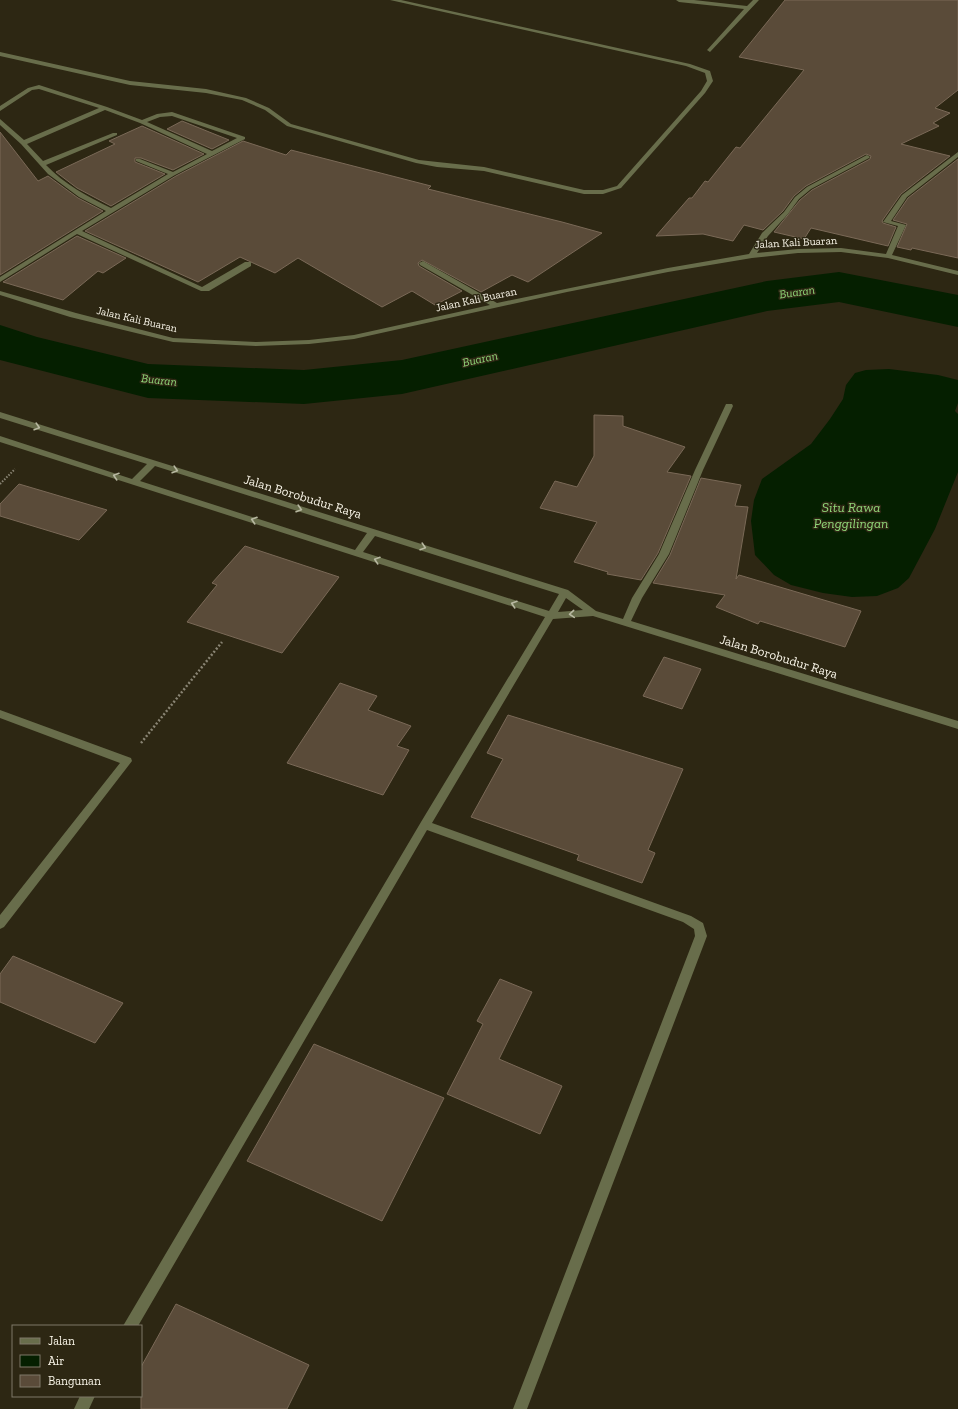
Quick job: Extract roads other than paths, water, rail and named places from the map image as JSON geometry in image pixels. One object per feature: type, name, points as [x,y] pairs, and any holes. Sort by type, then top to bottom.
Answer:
[{"type":"street","points":[[0,54],[130,84],[206,91],[244,99],[267,109],[289,125],[411,160],[437,165],[492,171],[584,192],[603,192],[619,188],[704,92],[710,81],[708,72],[688,65],[393,0]]},
{"type":"street","points":[[679,0],[702,4],[748,8]]},
{"type":"street","points":[[710,50],[756,0]]},
{"type":"street","points":[[0,110],[30,90],[39,87],[105,108],[142,122],[213,154]]},
{"type":"street","points":[[23,143],[105,108]]},
{"type":"street","points":[[0,280],[77,231],[173,174],[243,138],[172,114],[159,115],[142,122]]},
{"type":"street","points":[[0,121],[23,143],[50,173],[81,196],[111,211]]},
{"type":"street","points":[[42,164],[115,134]]},
{"type":"street","points":[[888,256],[902,225],[887,222],[904,196],[958,154]]},
{"type":"street","points":[[752,256],[765,235],[786,213],[797,198],[808,188],[867,157]]},
{"type":"street","points":[[138,160],[173,174]]},
{"type":"street","points":[[77,231],[201,290],[206,289],[248,264]]},
{"type":"street","name":"Jalan Kali Buaran","points":[[0,294],[73,315],[173,340],[256,344],[309,342],[354,337],[660,272],[752,256],[798,251],[841,250],[888,256],[958,273]]},
{"type":"street","points":[[423,263],[497,306]]},
{"type":"street","points":[[626,623],[637,598],[664,554],[702,464],[729,406]]},
{"type":"street","name":"Jalan Borobudur Raya","points":[[0,415],[565,592],[593,613],[958,725]]},
{"type":"street","name":"Jalan Borobudur Raya","points":[[0,439],[552,616],[593,613]]},
{"type":"street","points":[[134,482],[153,463]]},
{"type":"street","points":[[357,554],[373,532]]},
{"type":"street","points":[[131,1325],[425,825],[552,616],[565,592]]},
{"type":"street","points":[[0,714],[127,761],[0,924]]},
{"type":"street","points":[[425,825],[687,919],[699,926],[701,936],[520,1409]]},
{"type":"street","points":[[81,1409],[87,1397]]},
{"type":"water","name":"Situ Rawa Penggilingan","points":[[889,369],[938,375],[958,380],[958,403],[955,411],[958,414],[958,472],[935,529],[909,578],[898,588],[877,596],[852,597],[823,593],[791,585],[774,575],[755,555],[751,521],[754,500],[762,479],[811,444],[843,399],[846,385],[855,373],[866,370]]},
{"type":"waterway","name":"Buaran","points":[[0,341],[18,348],[148,381],[304,387],[402,377],[767,296],[839,287],[958,311]]}]
